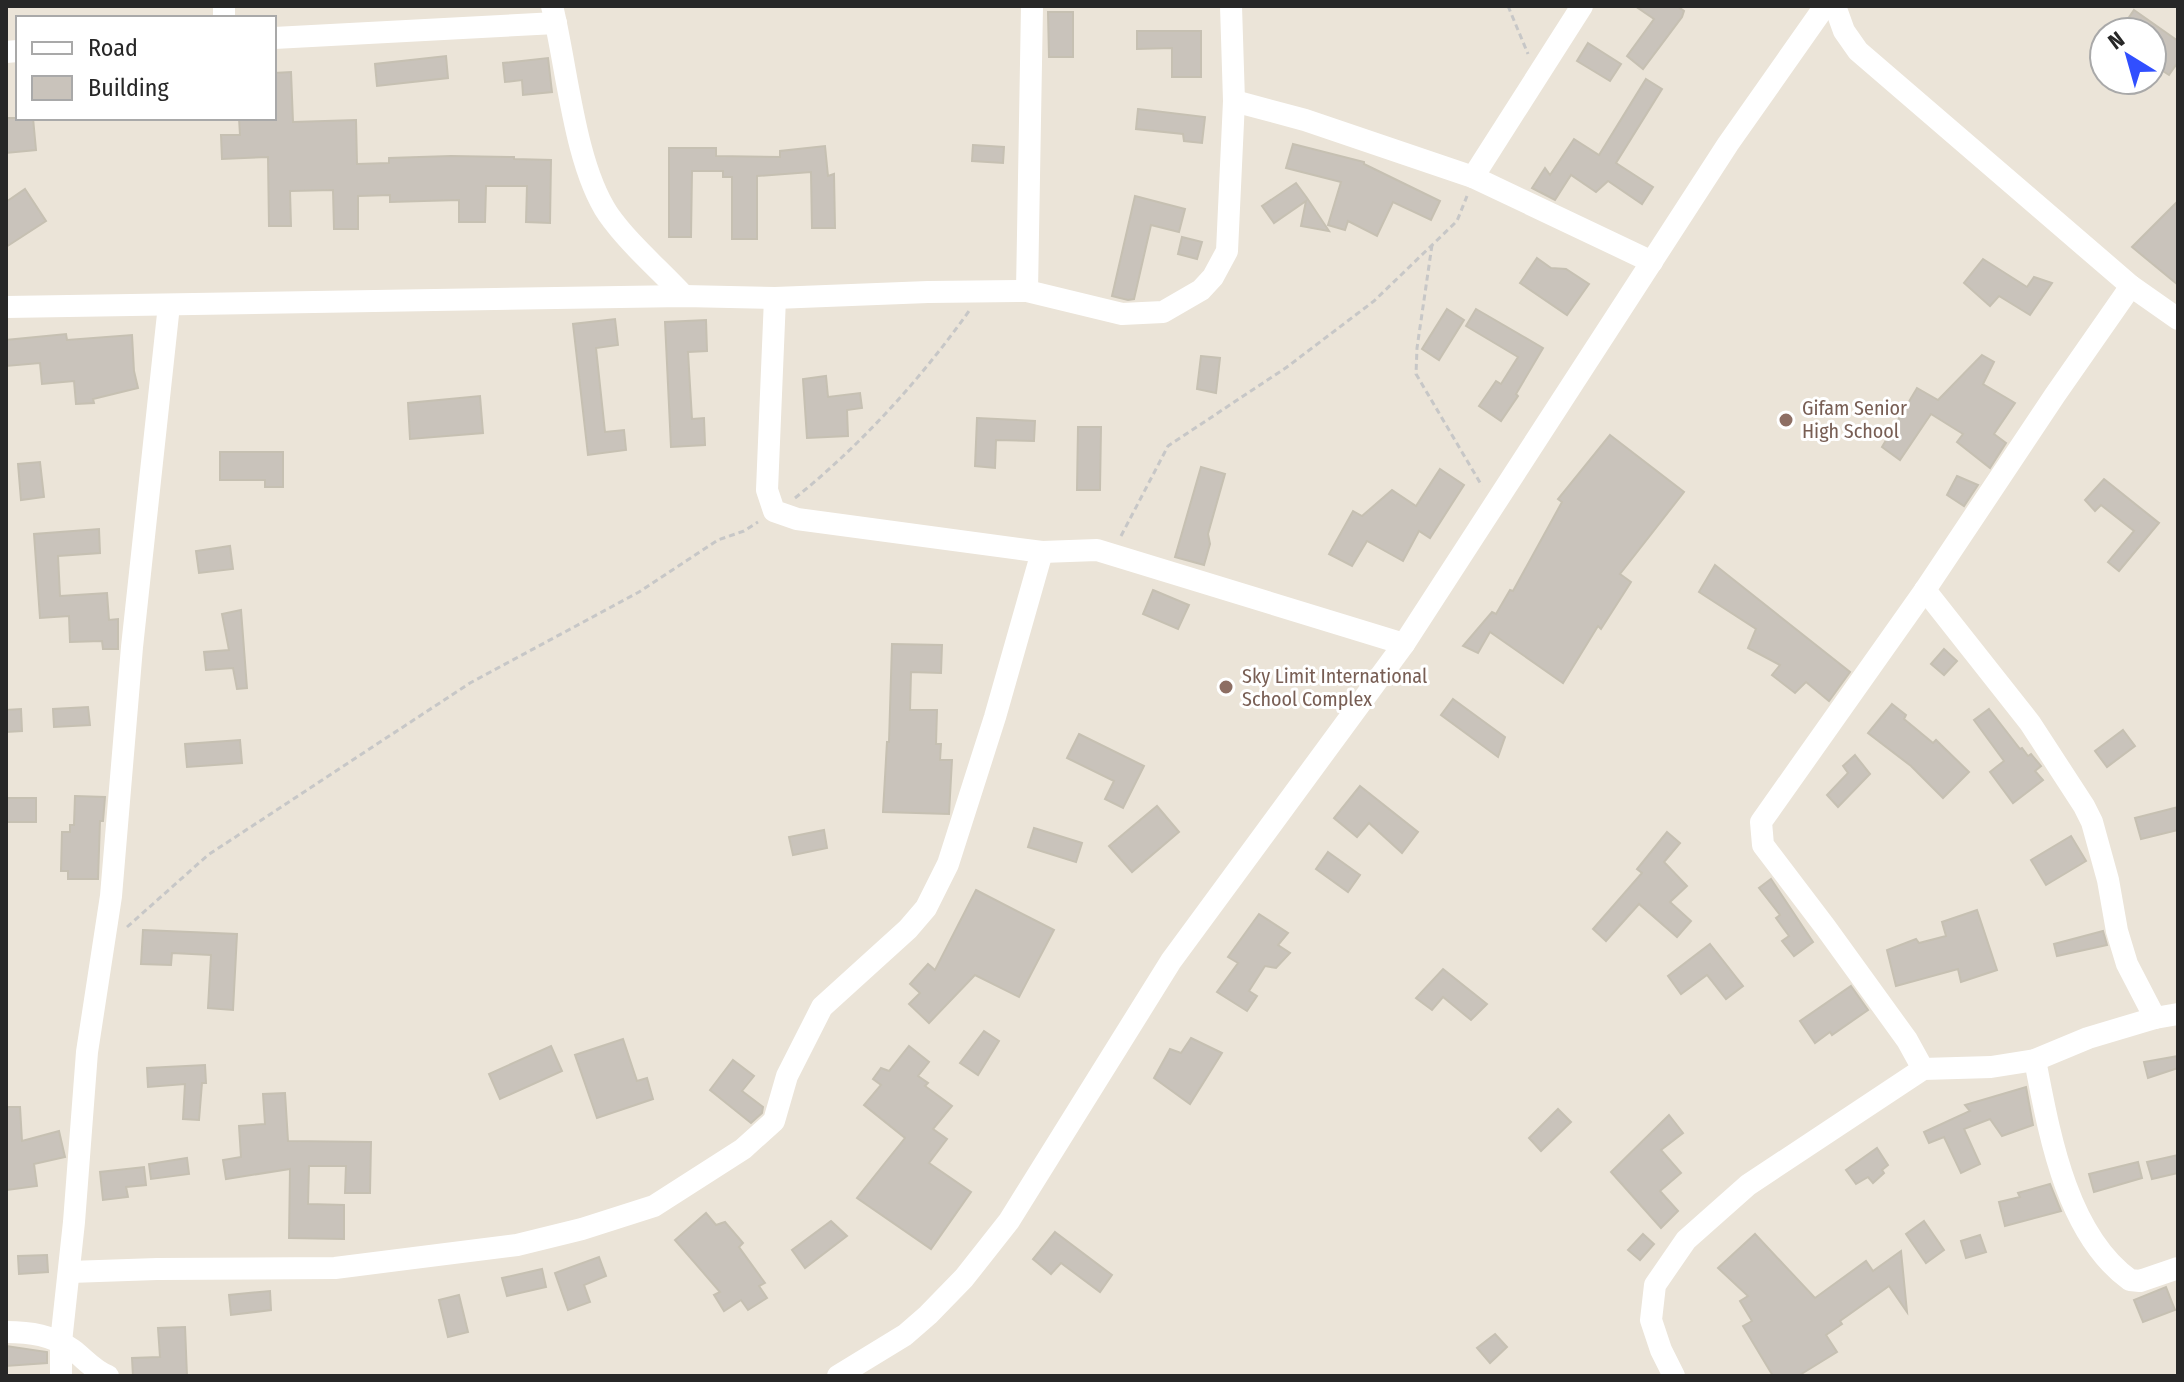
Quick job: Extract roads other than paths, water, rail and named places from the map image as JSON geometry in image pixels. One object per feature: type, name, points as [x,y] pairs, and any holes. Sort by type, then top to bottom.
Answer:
[{"type":"street","points":[[1027,291],[1032,6]]},
{"type":"street","points":[[6,307],[684,296],[775,298],[1027,291],[1122,314],[1163,312],[1201,290],[1213,277],[1227,251],[1234,101],[1231,6]]},
{"type":"street","points":[[1473,177],[1582,6]]},
{"type":"street","points":[[838,1376],[905,1335],[928,1315],[964,1278],[1000,1233],[1171,961],[1404,644],[1728,144],[1825,6]]},
{"type":"street","points":[[1835,6],[1844,31],[1858,51],[2131,286],[2178,319]]},
{"type":"street","points":[[276,38],[554,14],[576,123],[596,192],[622,231],[684,296]]},
{"type":"street","points":[[1234,101],[1305,120],[1473,177],[1652,262]]},
{"type":"street","points":[[1923,1069],[1907,1040],[1763,845],[1761,822],[1925,590],[2131,286]]},
{"type":"street","points":[[775,298],[767,490],[774,511],[797,519],[1042,552],[1097,550],[1112,553],[1404,644]]},
{"type":"street","points":[[61,1376],[61,1342],[70,1272],[87,1052],[111,896],[132,647],[169,305]]},
{"type":"street","points":[[70,1272],[335,1268],[517,1245],[582,1229],[654,1206],[743,1149],[774,1121],[787,1076],[822,1007],[908,929],[926,908],[948,864],[995,717],[1042,552]]},
{"type":"street","points":[[1925,590],[2030,723],[2084,806],[2092,822],[2108,880],[2117,931],[2127,964],[2155,1018]]},
{"type":"street","points":[[1674,1376],[1651,1320],[1655,1285],[1686,1240],[1748,1185],[1923,1069],[1991,1067],[2035,1060],[2088,1038],[2178,1014]]},
{"type":"street","points":[[2035,1060],[2065,1186],[2092,1239],[2130,1280],[2140,1281],[2178,1268]]},
{"type":"street","points":[[6,1332],[30,1332],[61,1342],[96,1371],[108,1376]]},
{"type":"place","name":"Gifam Senior High School","points":[[1786,420]]},
{"type":"place","name":"Sky Limit International School Complex","points":[[1226,687]]}]
